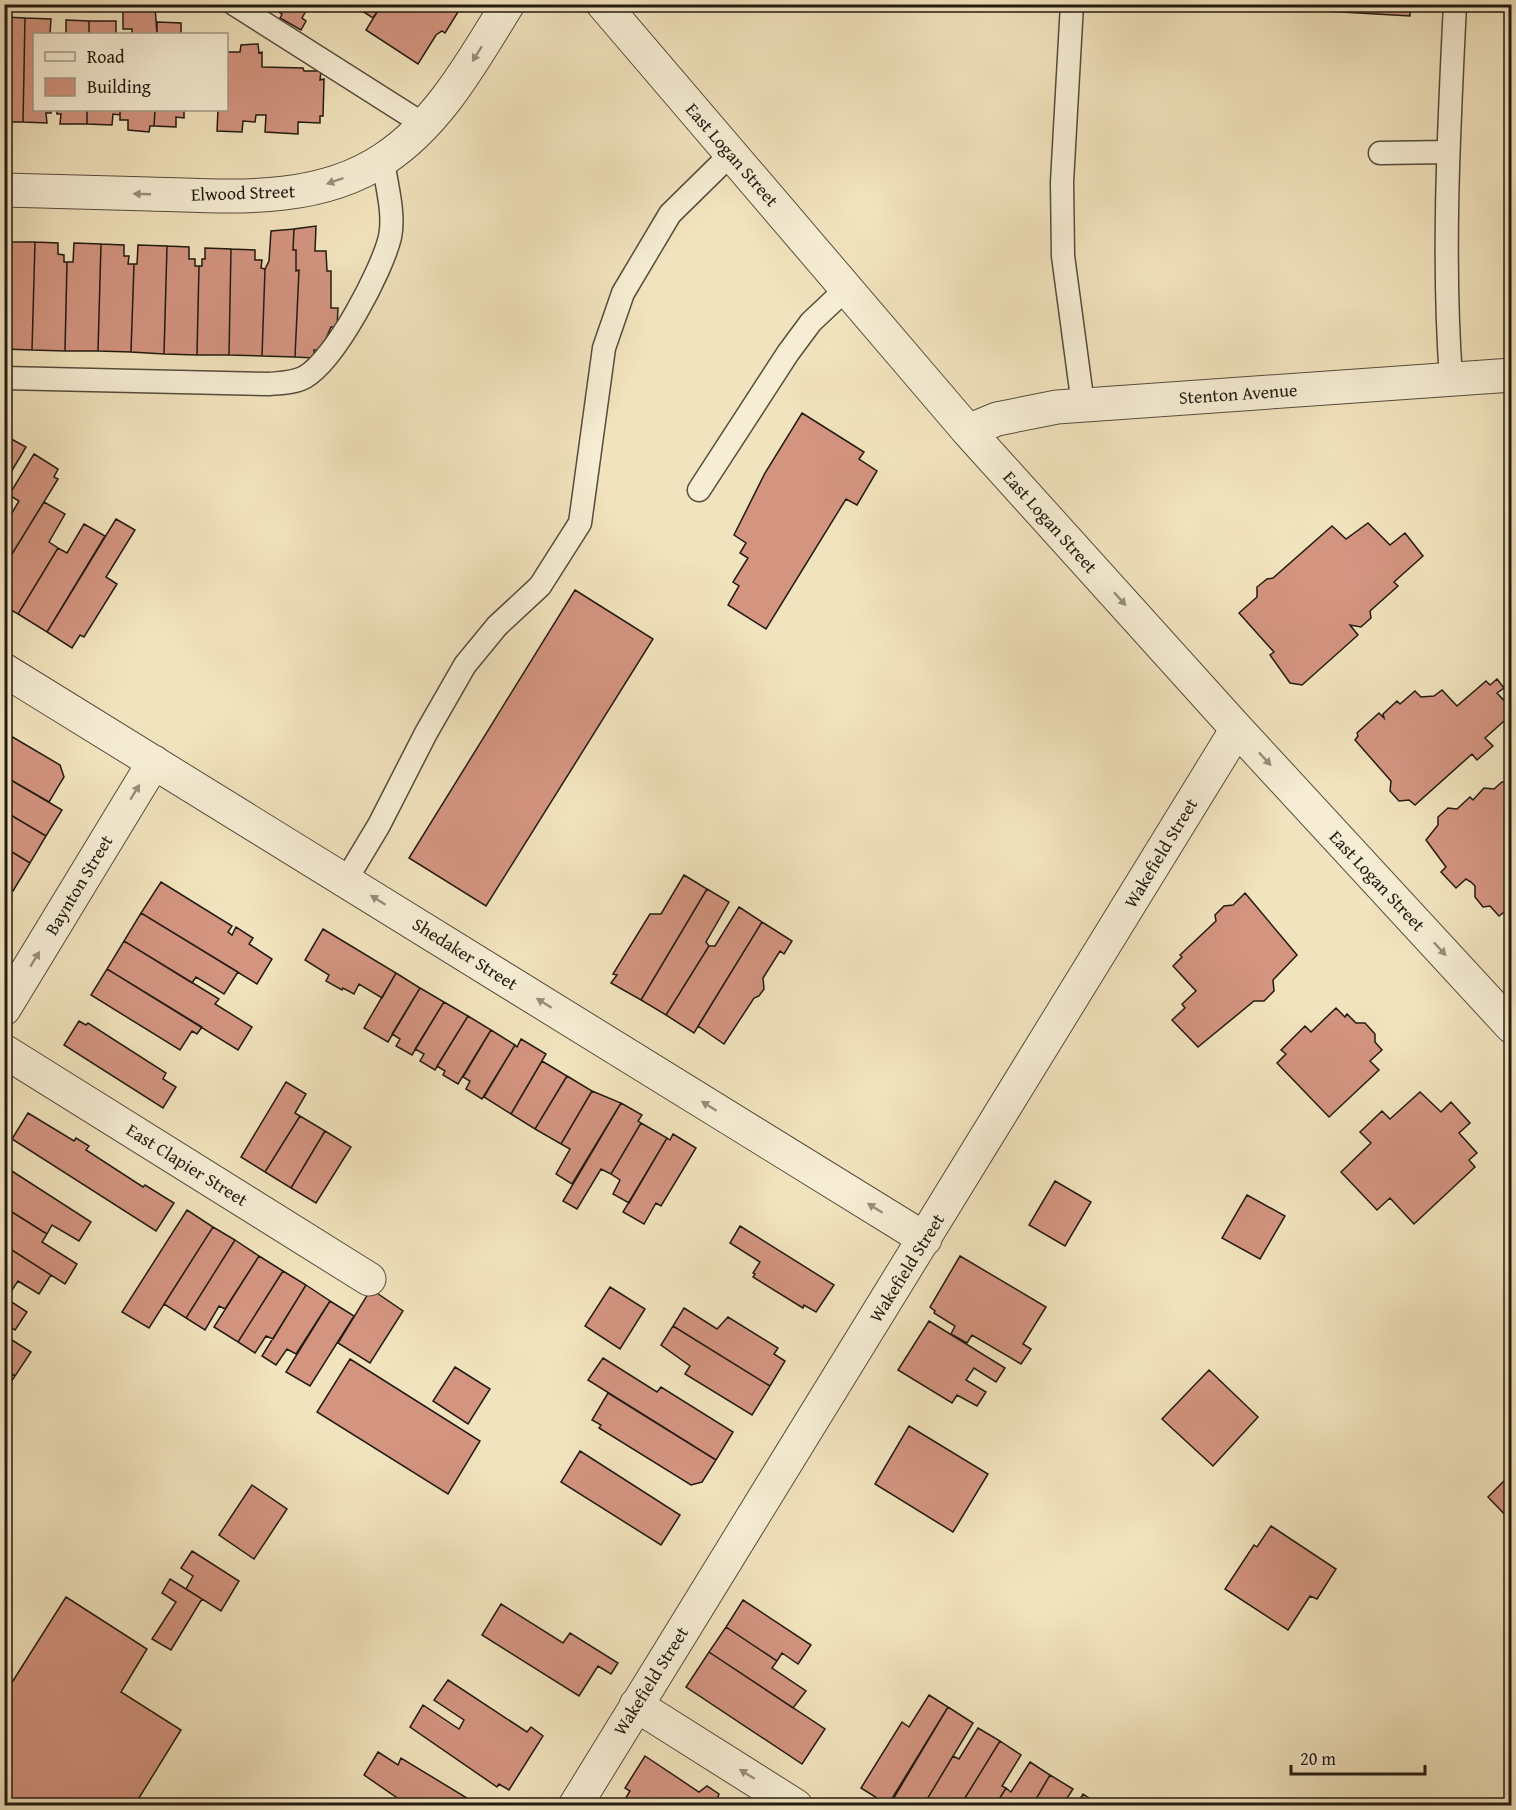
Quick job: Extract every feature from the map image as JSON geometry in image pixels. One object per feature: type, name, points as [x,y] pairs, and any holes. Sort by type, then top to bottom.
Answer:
[{"type":"street","name":"Elwood Street","points":[[4,190],[237,197],[300,191],[327,184],[383,160],[423,124],[455,88],[508,4]]},
{"type":"street","name":"East Logan Street","points":[[603,4],[968,431],[1237,729],[1512,1027]]},
{"type":"street","name":"Stenton Avenue","points":[[968,431],[997,419],[1029,410],[1512,375]]},
{"type":"street","name":"Shedaker Street","points":[[4,670],[925,1239]]},
{"type":"street","name":"Wakefield Street","points":[[575,1806],[1237,729]]},
{"type":"street","name":"Baynton Street","points":[[4,1009],[154,762]]},
{"type":"street","name":"East Clapier Street","points":[[4,1051],[369,1279]]},
{"type":"street","points":[[636,1705],[796,1806]]},
{"type":"lane","points":[[234,4],[423,124]]},
{"type":"lane","points":[[1072,4],[1062,182],[1063,256],[1083,405]]},
{"type":"lane","points":[[1451,378],[1448,338],[1448,152],[1455,4]]},
{"type":"lane","points":[[1380,153],[1448,152]]},
{"type":"lane","points":[[346,880],[379,825],[426,732],[465,665],[497,626],[540,586],[579,523],[604,348],[623,293],[670,214],[731,154]]},
{"type":"lane","points":[[4,378],[269,384],[287,383],[305,376],[320,363],[337,342],[365,298],[381,264],[390,236],[383,160]]},
{"type":"lane","points":[[699,490],[788,353],[811,322],[846,289]]},
{"type":"building","points":[[310,4],[302,18],[306,21],[301,30],[280,18],[282,14],[268,5]]},
{"type":"building","points":[[351,4],[382,4],[373,18]]},
{"type":"building","points":[[382,4],[463,4],[445,33],[442,31],[436,35],[418,64],[366,30]]},
{"type":"building","points":[[1162,4],[1264,4],[1263,10]]},
{"type":"building","points":[[1307,4],[1410,4],[1410,16],[1307,10]]},
{"type":"building","points":[[123,5],[155,6],[157,33],[132,33],[132,29],[123,29]]},
{"type":"building","points":[[4,17],[25,18],[23,122],[4,122]]},
{"type":"building","points":[[25,18],[51,19],[50,33],[33,33],[33,111],[51,111],[51,113],[46,113],[47,123],[23,122]]},
{"type":"building","points":[[66,20],[89,21],[89,33],[66,33]]},
{"type":"building","points":[[89,21],[116,21],[116,33],[89,33]]},
{"type":"building","points":[[157,22],[181,23],[181,33],[157,33]]},
{"type":"building","points":[[258,44],[259,53],[262,52],[262,67],[321,71],[320,80],[324,79],[323,116],[320,116],[320,123],[298,122],[298,134],[265,132],[266,115],[256,115],[255,122],[243,121],[242,132],[217,131],[218,111],[228,111],[228,52],[240,52],[241,45]]},
{"type":"building","points":[[57,111],[87,111],[87,124],[60,124],[61,114],[57,114]]},
{"type":"building","points":[[87,111],[120,111],[120,115],[113,114],[112,125],[87,124]]},
{"type":"building","points":[[120,111],[155,111],[154,126],[150,126],[149,132],[128,130],[128,120],[120,120]]},
{"type":"building","points":[[155,111],[184,111],[184,118],[176,117],[176,127],[154,126]]},
{"type":"building","points":[[316,226],[315,251],[326,251],[327,271],[331,271],[331,308],[338,308],[337,327],[331,327],[321,350],[314,350],[314,358],[295,357],[299,270],[296,271],[296,250],[293,250],[294,229]]},
{"type":"building","points":[[294,229],[293,250],[296,250],[296,271],[299,270],[295,357],[262,356],[265,269],[269,261],[271,231]]},
{"type":"building","points":[[8,242],[35,242],[32,350],[4,349],[4,260],[8,253]]},
{"type":"building","points":[[35,242],[58,243],[58,254],[64,255],[64,262],[67,262],[65,351],[32,350]]},
{"type":"building","points":[[74,243],[101,244],[98,351],[65,351],[67,262],[73,262]]},
{"type":"building","points":[[101,244],[124,245],[124,256],[129,256],[128,264],[134,264],[131,352],[98,351]]},
{"type":"building","points":[[138,245],[167,246],[164,354],[131,352],[134,264],[137,264]]},
{"type":"building","points":[[167,246],[189,247],[189,259],[195,259],[195,266],[199,266],[197,355],[164,354]]},
{"type":"building","points":[[205,248],[231,249],[229,355],[197,355],[199,266],[202,266],[202,259],[205,259]]},
{"type":"building","points":[[231,249],[255,250],[255,260],[262,260],[261,268],[265,269],[262,356],[229,355]]},
{"type":"building","points":[[802,413],[864,452],[859,459],[877,471],[857,505],[846,499],[766,629],[728,605],[739,586],[733,582],[748,558],[740,553],[746,543],[734,535],[765,473]]},
{"type":"building","points":[[4,435],[26,447],[4,484]]},
{"type":"building","points":[[34,454],[58,469],[54,477],[58,479],[4,567],[4,515],[9,518],[19,501],[9,495]]},
{"type":"building","points":[[44,502],[65,514],[49,542],[58,548],[18,614],[4,606],[4,567]]},
{"type":"building","points":[[116,519],[135,530],[106,577],[117,584],[84,637],[80,635],[72,648],[47,632]]},
{"type":"building","points":[[1368,523],[1390,545],[1405,533],[1423,556],[1394,582],[1398,586],[1370,611],[1371,618],[1361,627],[1350,625],[1358,635],[1302,685],[1290,683],[1270,655],[1274,652],[1239,613],[1257,597],[1257,587],[1267,579],[1273,578],[1332,526],[1346,539]]},
{"type":"building","points":[[84,524],[105,536],[47,632],[18,614],[58,548],[67,553]]},
{"type":"building","points":[[575,590],[653,639],[486,906],[409,858]]},
{"type":"building","points":[[1497,679],[1504,688],[1497,693],[1512,709],[1512,714],[1485,738],[1493,746],[1477,760],[1472,754],[1415,805],[1409,800],[1399,801],[1390,791],[1391,781],[1355,740],[1357,733],[1379,713],[1384,718],[1383,714],[1397,701],[1400,704],[1415,691],[1421,697],[1434,696],[1442,690],[1457,706],[1486,681],[1490,685]]},
{"type":"building","points":[[4,732],[60,765],[64,777],[49,802],[4,776]]},
{"type":"building","points":[[4,776],[62,810],[46,836],[4,811]]},
{"type":"building","points":[[1502,782],[1512,782],[1512,906],[1499,916],[1490,906],[1483,907],[1475,897],[1475,886],[1471,882],[1466,879],[1456,888],[1441,872],[1446,867],[1426,840],[1438,825],[1438,817],[1448,808],[1457,809],[1470,797],[1473,800],[1484,788],[1494,789]]},
{"type":"building","points":[[4,811],[46,836],[30,863],[4,847]]},
{"type":"building","points":[[4,847],[30,863],[13,891],[4,886]]},
{"type":"building","points":[[684,875],[707,889],[641,1000],[611,983],[617,975],[613,974],[650,914],[661,914]]},
{"type":"building","points":[[161,882],[232,926],[228,932],[232,935],[236,927],[253,938],[249,944],[272,959],[257,984],[141,913]]},
{"type":"building","points":[[707,889],[729,902],[706,942],[709,946],[666,1015],[641,1000]]},
{"type":"building","points":[[1245,893],[1297,955],[1273,980],[1274,991],[1264,1001],[1254,1001],[1198,1047],[1172,1020],[1185,1008],[1182,1004],[1196,991],[1173,966],[1182,957],[1180,955],[1216,921],[1215,915],[1224,906],[1233,905]]},
{"type":"building","points":[[739,907],[762,922],[694,1033],[666,1015],[709,946],[715,946]]},
{"type":"building","points":[[141,913],[238,972],[224,994],[196,977],[192,983],[124,941]]},
{"type":"building","points":[[762,922],[792,941],[784,954],[780,951],[763,978],[764,989],[759,996],[754,998],[724,1044],[698,1026]]},
{"type":"building","points":[[323,929],[396,973],[382,998],[359,984],[354,994],[343,988],[342,990],[326,981],[329,975],[305,960]]},
{"type":"building","points":[[124,941],[219,999],[215,1004],[252,1027],[238,1050],[107,969]]},
{"type":"building","points":[[107,969],[202,1027],[197,1034],[192,1031],[180,1050],[91,995]]},
{"type":"building","points":[[396,973],[420,988],[388,1042],[364,1028]]},
{"type":"building","points":[[420,988],[444,1002],[412,1055],[396,1046],[400,1039],[392,1034]]},
{"type":"building","points":[[444,1002],[468,1016],[435,1070],[420,1061],[424,1054],[415,1049]]},
{"type":"building","points":[[1336,1008],[1356,1023],[1365,1023],[1375,1034],[1375,1042],[1382,1050],[1370,1061],[1379,1070],[1329,1117],[1277,1063],[1286,1054],[1281,1050],[1305,1026],[1311,1032]]},
{"type":"building","points":[[468,1016],[491,1030],[458,1084],[443,1075],[445,1071],[437,1066]]},
{"type":"building","points":[[79,1021],[86,1025],[88,1023],[166,1073],[163,1079],[176,1087],[163,1108],[64,1045]]},
{"type":"building","points":[[491,1030],[515,1045],[482,1099],[466,1089],[470,1081],[463,1077]]},
{"type":"building","points":[[521,1039],[546,1054],[511,1114],[484,1097],[515,1045],[517,1047]]},
{"type":"building","points":[[542,1061],[567,1076],[535,1129],[511,1114]]},
{"type":"building","points":[[567,1076],[592,1091],[561,1144],[535,1129]]},
{"type":"building","points":[[286,1082],[306,1094],[295,1113],[300,1116],[265,1172],[241,1157]]},
{"type":"building","points":[[592,1091],[621,1103],[572,1184],[556,1174],[570,1149],[561,1144]]},
{"type":"building","points":[[1420,1092],[1441,1112],[1451,1102],[1470,1123],[1459,1133],[1477,1153],[1469,1160],[1475,1167],[1414,1224],[1390,1198],[1377,1210],[1341,1172],[1371,1143],[1360,1132],[1382,1111],[1390,1119]]},
{"type":"building","points":[[621,1103],[642,1115],[638,1121],[641,1123],[611,1174],[601,1169],[577,1209],[563,1201]]},
{"type":"building","points":[[28,1113],[74,1141],[76,1138],[89,1146],[86,1150],[143,1187],[145,1185],[174,1203],[156,1231],[12,1139]]},
{"type":"building","points":[[300,1116],[325,1131],[291,1188],[265,1172]]},
{"type":"building","points":[[641,1123],[667,1138],[629,1203],[613,1194],[620,1180],[611,1174]]},
{"type":"building","points":[[325,1131],[351,1147],[316,1203],[291,1188]]},
{"type":"building","points":[[673,1134],[696,1148],[661,1206],[656,1203],[644,1224],[623,1212],[667,1138],[670,1140]]},
{"type":"building","points":[[4,1166],[91,1222],[79,1241],[52,1225],[47,1234],[4,1207]]},
{"type":"building","points":[[1055,1181],[1091,1202],[1065,1246],[1029,1225]]},
{"type":"building","points":[[1247,1195],[1285,1216],[1260,1259],[1222,1238]]},
{"type":"building","points":[[4,1207],[47,1234],[42,1242],[77,1264],[65,1284],[4,1245]]},
{"type":"building","points":[[187,1210],[213,1227],[149,1328],[122,1312]]},
{"type":"building","points":[[740,1226],[834,1285],[816,1312],[804,1305],[803,1308],[753,1277],[760,1262],[730,1243]]},
{"type":"building","points":[[213,1227],[235,1240],[186,1318],[164,1304]]},
{"type":"building","points":[[235,1240],[259,1256],[225,1309],[219,1306],[205,1330],[186,1318]]},
{"type":"building","points":[[4,1245],[51,1275],[39,1294],[18,1281],[12,1290],[4,1285]]},
{"type":"building","points":[[259,1256],[283,1271],[238,1342],[214,1327]]},
{"type":"building","points":[[960,1256],[1046,1307],[1023,1344],[1031,1349],[1021,1364],[972,1335],[967,1343],[951,1334],[955,1326],[934,1313],[935,1311],[930,1307]]},
{"type":"building","points":[[283,1271],[306,1285],[273,1339],[266,1336],[255,1353],[238,1342]]},
{"type":"building","points":[[4,1285],[12,1290],[7,1299],[27,1312],[15,1330],[4,1324]]},
{"type":"building","points":[[306,1285],[330,1301],[296,1354],[287,1349],[276,1365],[262,1356]]},
{"type":"building","points":[[610,1287],[645,1309],[620,1349],[585,1326]]},
{"type":"building","points":[[371,1289],[403,1311],[370,1363],[338,1343]]},
{"type":"building","points":[[330,1301],[354,1316],[310,1386],[286,1372]]},
{"type":"building","points":[[684,1308],[717,1329],[728,1317],[778,1348],[774,1354],[785,1361],[770,1386],[673,1326]]},
{"type":"building","points":[[929,1321],[1005,1368],[996,1382],[974,1368],[966,1380],[986,1392],[977,1406],[957,1395],[952,1403],[898,1370]]},
{"type":"building","points":[[673,1326],[770,1386],[752,1415],[685,1374],[690,1366],[661,1345]]},
{"type":"building","points":[[4,1335],[31,1352],[15,1376],[4,1369]]},
{"type":"building","points":[[603,1358],[657,1392],[661,1387],[733,1432],[716,1460],[588,1380]]},
{"type":"building","points":[[350,1359],[480,1441],[448,1494],[317,1412]]},
{"type":"building","points":[[455,1367],[490,1389],[468,1424],[433,1401]]},
{"type":"building","points":[[4,1369],[15,1376],[4,1392]]},
{"type":"building","points":[[1209,1370],[1258,1417],[1213,1466],[1162,1419]]},
{"type":"building","points":[[608,1393],[716,1460],[702,1482],[691,1485],[599,1428],[601,1425],[592,1420]]},
{"type":"building","points":[[909,1426],[988,1474],[953,1532],[875,1484]]},
{"type":"building","points":[[580,1451],[680,1515],[661,1545],[561,1482]]},
{"type":"building","points":[[1509,1476],[1512,1478],[1510,1520],[1488,1497]]},
{"type":"building","points":[[252,1485],[287,1509],[254,1559],[219,1535]]},
{"type":"building","points":[[1271,1526],[1336,1569],[1317,1599],[1310,1596],[1288,1630],[1225,1589],[1254,1545],[1257,1547]]},
{"type":"building","points":[[192,1551],[239,1581],[221,1611],[186,1589],[193,1576],[181,1568]]},
{"type":"building","points":[[170,1579],[202,1599],[171,1650],[152,1639],[176,1602],[162,1593]]},
{"type":"building","points":[[66,1597],[147,1649],[121,1692],[181,1730],[134,1806],[4,1806],[4,1695]]},
{"type":"building","points":[[743,1600],[811,1645],[798,1664],[782,1653],[777,1661],[726,1627]]},
{"type":"building","points":[[501,1604],[563,1643],[570,1633],[618,1663],[611,1674],[598,1666],[579,1696],[482,1635]]},
{"type":"building","points":[[726,1627],[777,1661],[772,1668],[806,1691],[793,1708],[709,1652]]},
{"type":"building","points":[[709,1652],[825,1729],[802,1764],[686,1687]]},
{"type":"building","points":[[448,1680],[527,1732],[531,1727],[543,1736],[509,1790],[499,1784],[497,1787],[410,1727],[423,1705],[459,1729],[464,1720],[434,1700]]},
{"type":"building","points":[[929,1695],[948,1707],[888,1805],[861,1788],[902,1722],[909,1727]]},
{"type":"building","points":[[948,1707],[973,1723],[923,1806],[889,1806]]},
{"type":"building","points":[[978,1728],[1000,1741],[960,1806],[923,1806],[953,1756],[959,1759]]},
{"type":"building","points":[[1000,1741],[1021,1755],[1002,1786],[1006,1788],[995,1806],[960,1806]]},
{"type":"building","points":[[378,1752],[398,1765],[401,1758],[480,1806],[409,1806],[364,1775]]},
{"type":"building","points":[[645,1756],[699,1792],[707,1786],[719,1794],[716,1803],[721,1806],[621,1806],[630,1791],[625,1788]]},
{"type":"building","points":[[1030,1762],[1050,1775],[1032,1806],[995,1806],[1006,1788],[1011,1792]]},
{"type":"building","points":[[1050,1775],[1073,1789],[1062,1806],[1032,1806]]},
{"type":"building","points":[[1083,1794],[1101,1806],[1076,1806]]}]
